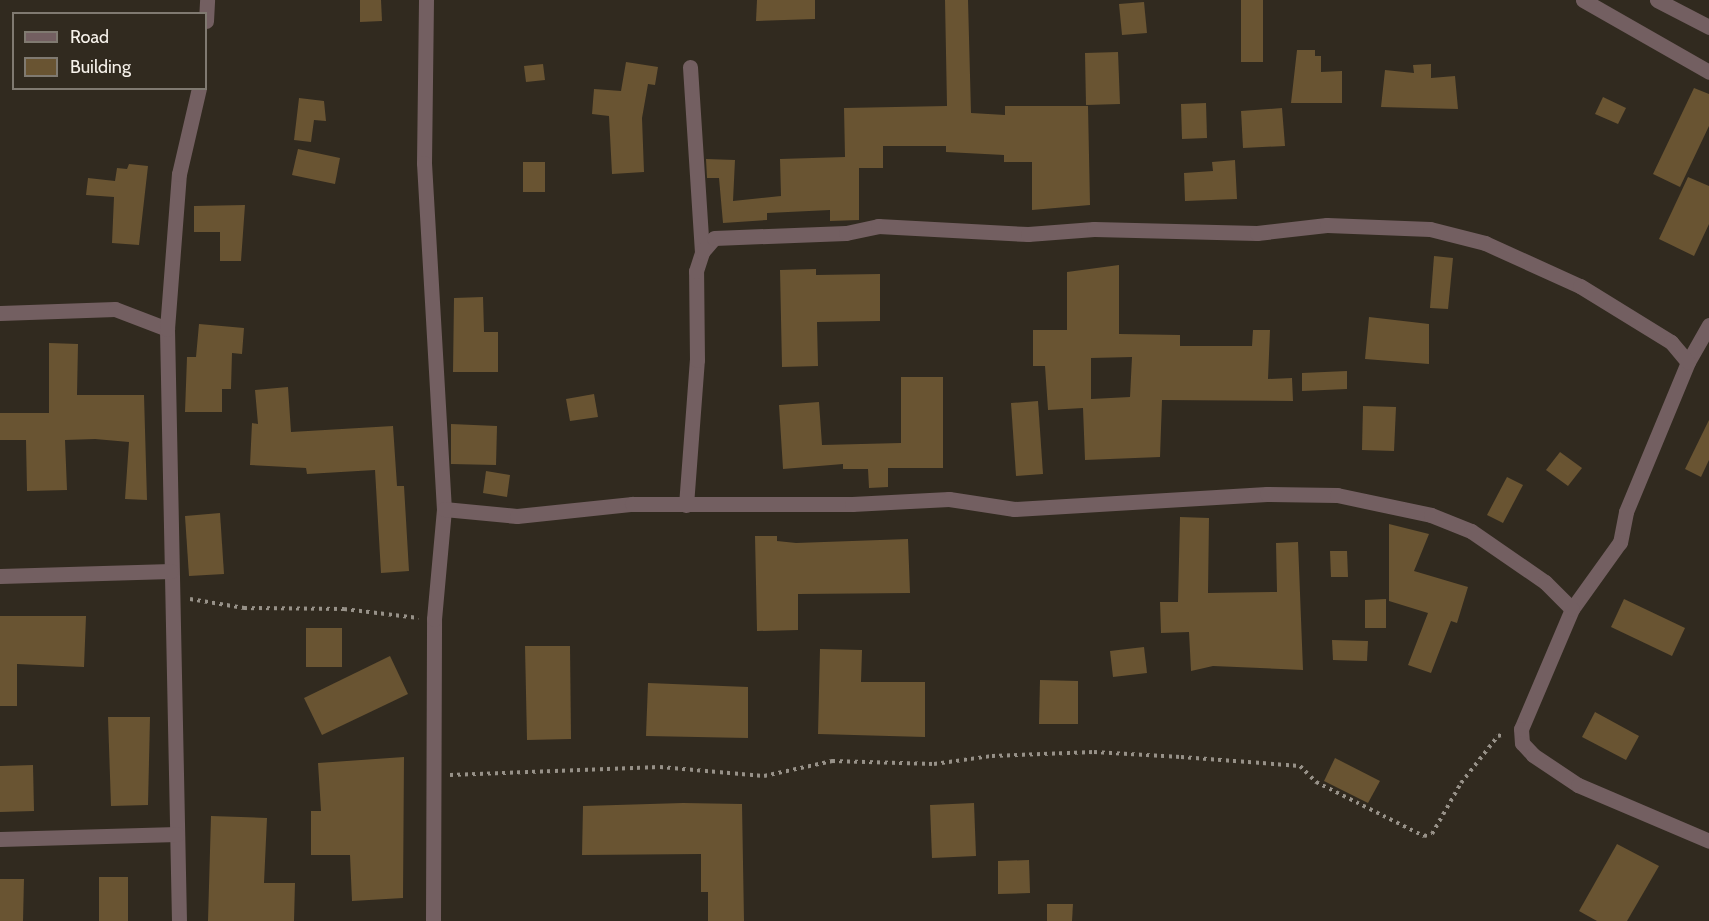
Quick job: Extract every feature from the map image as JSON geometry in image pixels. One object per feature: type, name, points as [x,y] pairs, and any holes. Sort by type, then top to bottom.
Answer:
[{"type":"street","points":[[426,0],[424,164],[444,509],[434,619],[433,921]]},
{"type":"street","points":[[1583,0],[1709,72]]},
{"type":"street","points":[[1657,0],[1709,27]]},
{"type":"street","points":[[686,505],[697,360],[696,271],[702,252],[690,67]]},
{"type":"street","points":[[179,921],[167,329],[179,174],[199,90]]},
{"type":"street","points":[[702,252],[714,238],[846,233],[860,226],[1028,234],[1094,229],[1257,233],[1327,225],[1370,230],[1420,228],[1485,243],[1545,269],[1671,342],[1688,362]]},
{"type":"street","points":[[0,313],[115,309],[167,329]]},
{"type":"street","points":[[1709,325],[1688,362],[1626,512],[1620,542],[1572,609],[1521,729],[1522,743],[1533,755],[1578,785],[1709,841]]},
{"type":"street","points":[[444,509],[517,516],[575,507],[949,499],[1036,508],[1267,494],[1337,495],[1431,515],[1471,531],[1545,582],[1572,609]]},
{"type":"street","points":[[0,576],[171,572]]},
{"type":"street","points":[[0,839],[177,834]]},
{"type":"path","points":[[172,598],[244,608],[344,609],[434,619]]},
{"type":"path","points":[[432,779],[468,771],[590,773],[660,767],[764,776],[831,761],[901,766],[1094,752],[1158,755],[1300,766],[1316,782],[1424,836],[1432,834],[1461,783],[1498,736],[1521,729]]},
{"type":"building","points":[[360,0],[381,0],[382,21],[360,22]]},
{"type":"building","points":[[757,0],[815,0],[815,19],[756,21]]},
{"type":"building","points":[[945,0],[968,0],[971,113],[1005,115],[1005,106],[1088,106],[1090,205],[1032,210],[1032,162],[1004,162],[1004,155],[946,152],[946,146],[883,146],[883,168],[859,168],[859,220],[830,221],[830,210],[767,213],[767,220],[723,223],[719,178],[707,178],[706,159],[735,160],[733,201],[781,196],[780,159],[845,157],[844,108],[947,106]]},
{"type":"building","points":[[1241,0],[1263,0],[1263,62],[1241,62]]},
{"type":"building","points":[[1144,2],[1147,33],[1122,35],[1119,4]]},
{"type":"building","points":[[1297,50],[1315,50],[1315,56],[1321,56],[1321,72],[1342,71],[1342,103],[1291,103]]},
{"type":"building","points":[[1118,52],[1120,104],[1086,105],[1085,53]]},
{"type":"building","points":[[626,62],[658,67],[655,85],[648,84],[642,118],[644,172],[612,174],[609,116],[592,114],[594,89],[621,91]]},
{"type":"building","points":[[543,64],[545,80],[526,82],[524,66]]},
{"type":"building","points":[[1431,64],[1431,78],[1455,76],[1458,109],[1381,107],[1385,70],[1414,73],[1413,65]]},
{"type":"building","points":[[1694,88],[1709,94],[1709,126],[1680,187],[1653,174]]},
{"type":"building","points":[[1603,97],[1626,108],[1618,124],[1595,114]]},
{"type":"building","points":[[299,98],[324,101],[326,121],[314,120],[311,142],[294,140]]},
{"type":"building","points":[[1206,103],[1207,138],[1182,139],[1181,104]]},
{"type":"building","points":[[1282,108],[1285,146],[1243,148],[1241,111]]},
{"type":"building","points":[[298,149],[340,158],[335,184],[292,175]]},
{"type":"building","points":[[1235,160],[1237,199],[1185,201],[1184,173],[1213,171],[1212,162]]},
{"type":"building","points":[[523,162],[545,162],[545,192],[523,192]]},
{"type":"building","points":[[129,164],[148,166],[139,245],[112,243],[114,197],[86,195],[88,178],[115,181],[117,168],[127,169]]},
{"type":"building","points":[[1688,177],[1709,186],[1709,224],[1694,256],[1659,239]]},
{"type":"building","points":[[245,205],[241,261],[220,261],[220,232],[194,232],[194,206]]},
{"type":"building","points":[[1434,256],[1453,258],[1448,309],[1430,308]]},
{"type":"building","points":[[1119,265],[1119,334],[1180,335],[1180,346],[1252,346],[1253,330],[1270,330],[1268,379],[1292,378],[1293,401],[1162,400],[1160,457],[1085,460],[1083,408],[1048,410],[1045,366],[1033,366],[1033,330],[1067,330],[1067,272]],"holes":[[[1132,357],[1130,397],[1091,399],[1091,358]]]},
{"type":"building","points":[[816,269],[816,275],[880,274],[880,321],[817,322],[818,366],[782,367],[780,270]]},
{"type":"building","points":[[483,297],[484,332],[498,332],[498,372],[453,372],[454,298]]},
{"type":"building","points":[[1369,317],[1429,324],[1429,364],[1365,359]]},
{"type":"building","points":[[199,324],[244,328],[242,354],[232,353],[231,389],[222,389],[222,412],[185,412],[187,357],[196,357]]},
{"type":"building","points":[[49,343],[78,344],[77,395],[144,395],[147,500],[125,499],[129,442],[95,439],[65,440],[67,490],[27,491],[26,440],[0,440],[0,413],[49,413]]},
{"type":"building","points":[[1347,371],[1347,389],[1302,391],[1302,373]]},
{"type":"building","points":[[901,377],[943,377],[943,468],[888,468],[888,487],[869,488],[868,469],[843,469],[843,464],[783,469],[779,405],[819,402],[822,445],[901,443]]},
{"type":"building","points":[[288,387],[291,432],[393,426],[397,486],[404,486],[409,571],[381,573],[375,470],[307,474],[306,468],[250,465],[252,423],[258,424],[255,390]]},
{"type":"building","points":[[594,394],[598,417],[570,421],[566,399]]},
{"type":"building","points":[[1038,401],[1043,474],[1016,476],[1011,403]]},
{"type":"building","points":[[1363,406],[1396,407],[1394,451],[1362,450]]},
{"type":"building","points":[[1709,420],[1709,460],[1701,477],[1685,469]]},
{"type":"building","points":[[451,424],[497,426],[496,465],[451,464]]},
{"type":"building","points":[[1560,452],[1582,468],[1568,486],[1546,470]]},
{"type":"building","points":[[486,471],[510,475],[507,497],[483,493]]},
{"type":"building","points":[[1507,477],[1523,485],[1503,523],[1487,515]]},
{"type":"building","points":[[220,513],[224,574],[189,576],[185,516]]},
{"type":"building","points":[[1180,517],[1209,518],[1208,593],[1277,592],[1276,543],[1298,542],[1303,670],[1213,666],[1191,671],[1189,632],[1161,633],[1160,602],[1178,602]]},
{"type":"building","points":[[1389,524],[1429,534],[1414,571],[1468,587],[1457,623],[1451,621],[1431,673],[1408,665],[1428,613],[1389,601]]},
{"type":"building","points":[[755,536],[777,536],[777,541],[796,543],[908,539],[910,593],[798,594],[798,630],[757,631]]},
{"type":"building","points":[[1330,551],[1347,551],[1348,577],[1331,577]]},
{"type":"building","points":[[1386,599],[1386,628],[1365,628],[1365,600]]},
{"type":"building","points":[[1624,599],[1685,628],[1672,656],[1611,627]]},
{"type":"building","points":[[0,616],[86,616],[84,667],[17,664],[17,706],[0,706]]},
{"type":"building","points":[[306,628],[342,628],[342,667],[306,667]]},
{"type":"building","points":[[1332,640],[1368,641],[1367,661],[1333,660]]},
{"type":"building","points":[[525,646],[570,646],[571,739],[527,740]]},
{"type":"building","points":[[1144,647],[1147,673],[1113,677],[1110,651]]},
{"type":"building","points":[[820,649],[862,650],[861,682],[925,682],[925,737],[818,734]]},
{"type":"building","points":[[390,656],[408,694],[322,735],[304,698]]},
{"type":"building","points":[[1040,680],[1078,681],[1078,724],[1039,724]]},
{"type":"building","points":[[648,683],[748,687],[748,738],[646,736]]},
{"type":"building","points":[[1595,712],[1639,736],[1626,760],[1582,737]]},
{"type":"building","points":[[108,717],[150,717],[148,805],[111,806]]},
{"type":"building","points":[[404,757],[403,898],[352,901],[350,855],[311,855],[311,811],[321,811],[318,763]]},
{"type":"building","points":[[1335,758],[1380,781],[1368,803],[1324,781]]},
{"type":"building","points":[[33,765],[34,811],[0,812],[0,766]]},
{"type":"building","points":[[974,803],[976,856],[932,858],[930,805]]},
{"type":"building","points":[[742,804],[744,921],[708,921],[708,892],[701,892],[701,854],[582,855],[583,806]]},
{"type":"building","points":[[211,816],[267,818],[264,883],[295,883],[294,921],[208,921]]},
{"type":"building","points":[[1617,844],[1659,866],[1627,921],[1597,921],[1579,911]]},
{"type":"building","points":[[1029,860],[1030,893],[998,894],[998,861]]},
{"type":"building","points":[[99,877],[128,877],[128,921],[99,921]]},
{"type":"building","points":[[0,879],[24,879],[23,921],[0,921]]},
{"type":"building","points":[[1047,904],[1073,904],[1072,921],[1047,921]]}]
